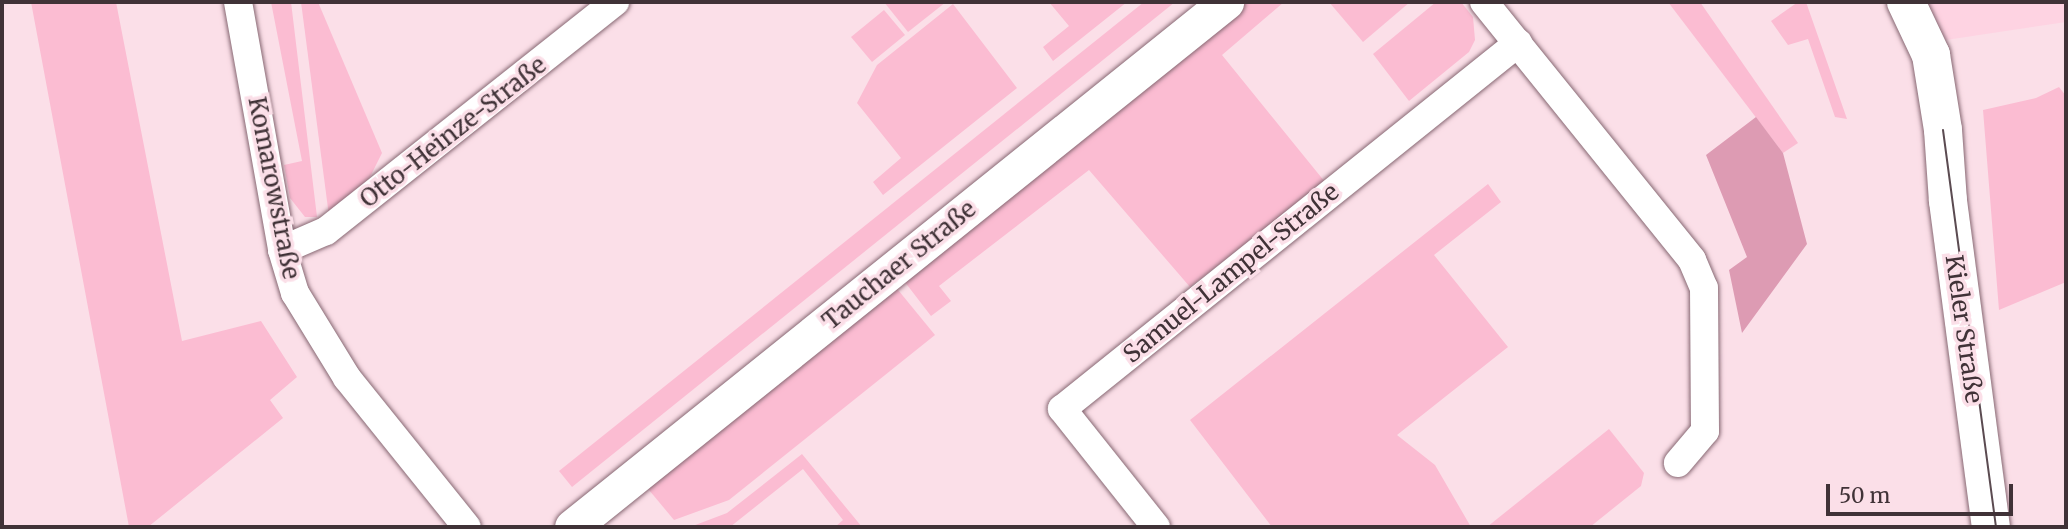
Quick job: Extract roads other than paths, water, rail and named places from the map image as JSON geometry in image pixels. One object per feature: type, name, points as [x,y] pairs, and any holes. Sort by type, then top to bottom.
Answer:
[{"type":"main road","name":"Kieler Straße","points":[[1906,2],[1931,55],[1944,130],[1948,201],[1991,527]]},
{"type":"street","name":"Komarowstraße","points":[[238,2],[282,250],[295,293],[347,378],[467,527]]},
{"type":"street","name":"Otto-Heinze-Straße","points":[[282,250],[326,231],[615,2]]},
{"type":"street","name":"Tauchaer Straße","points":[[572,527],[1226,2]]},
{"type":"street","points":[[1484,2],[1692,260],[1704,288],[1705,432],[1678,463]]},
{"type":"street","name":"Samuel-Lampel-Straße","points":[[1156,527],[1062,409],[1518,43]]},
{"type":"tram line","points":[[1943,130],[1996,527]]}]
